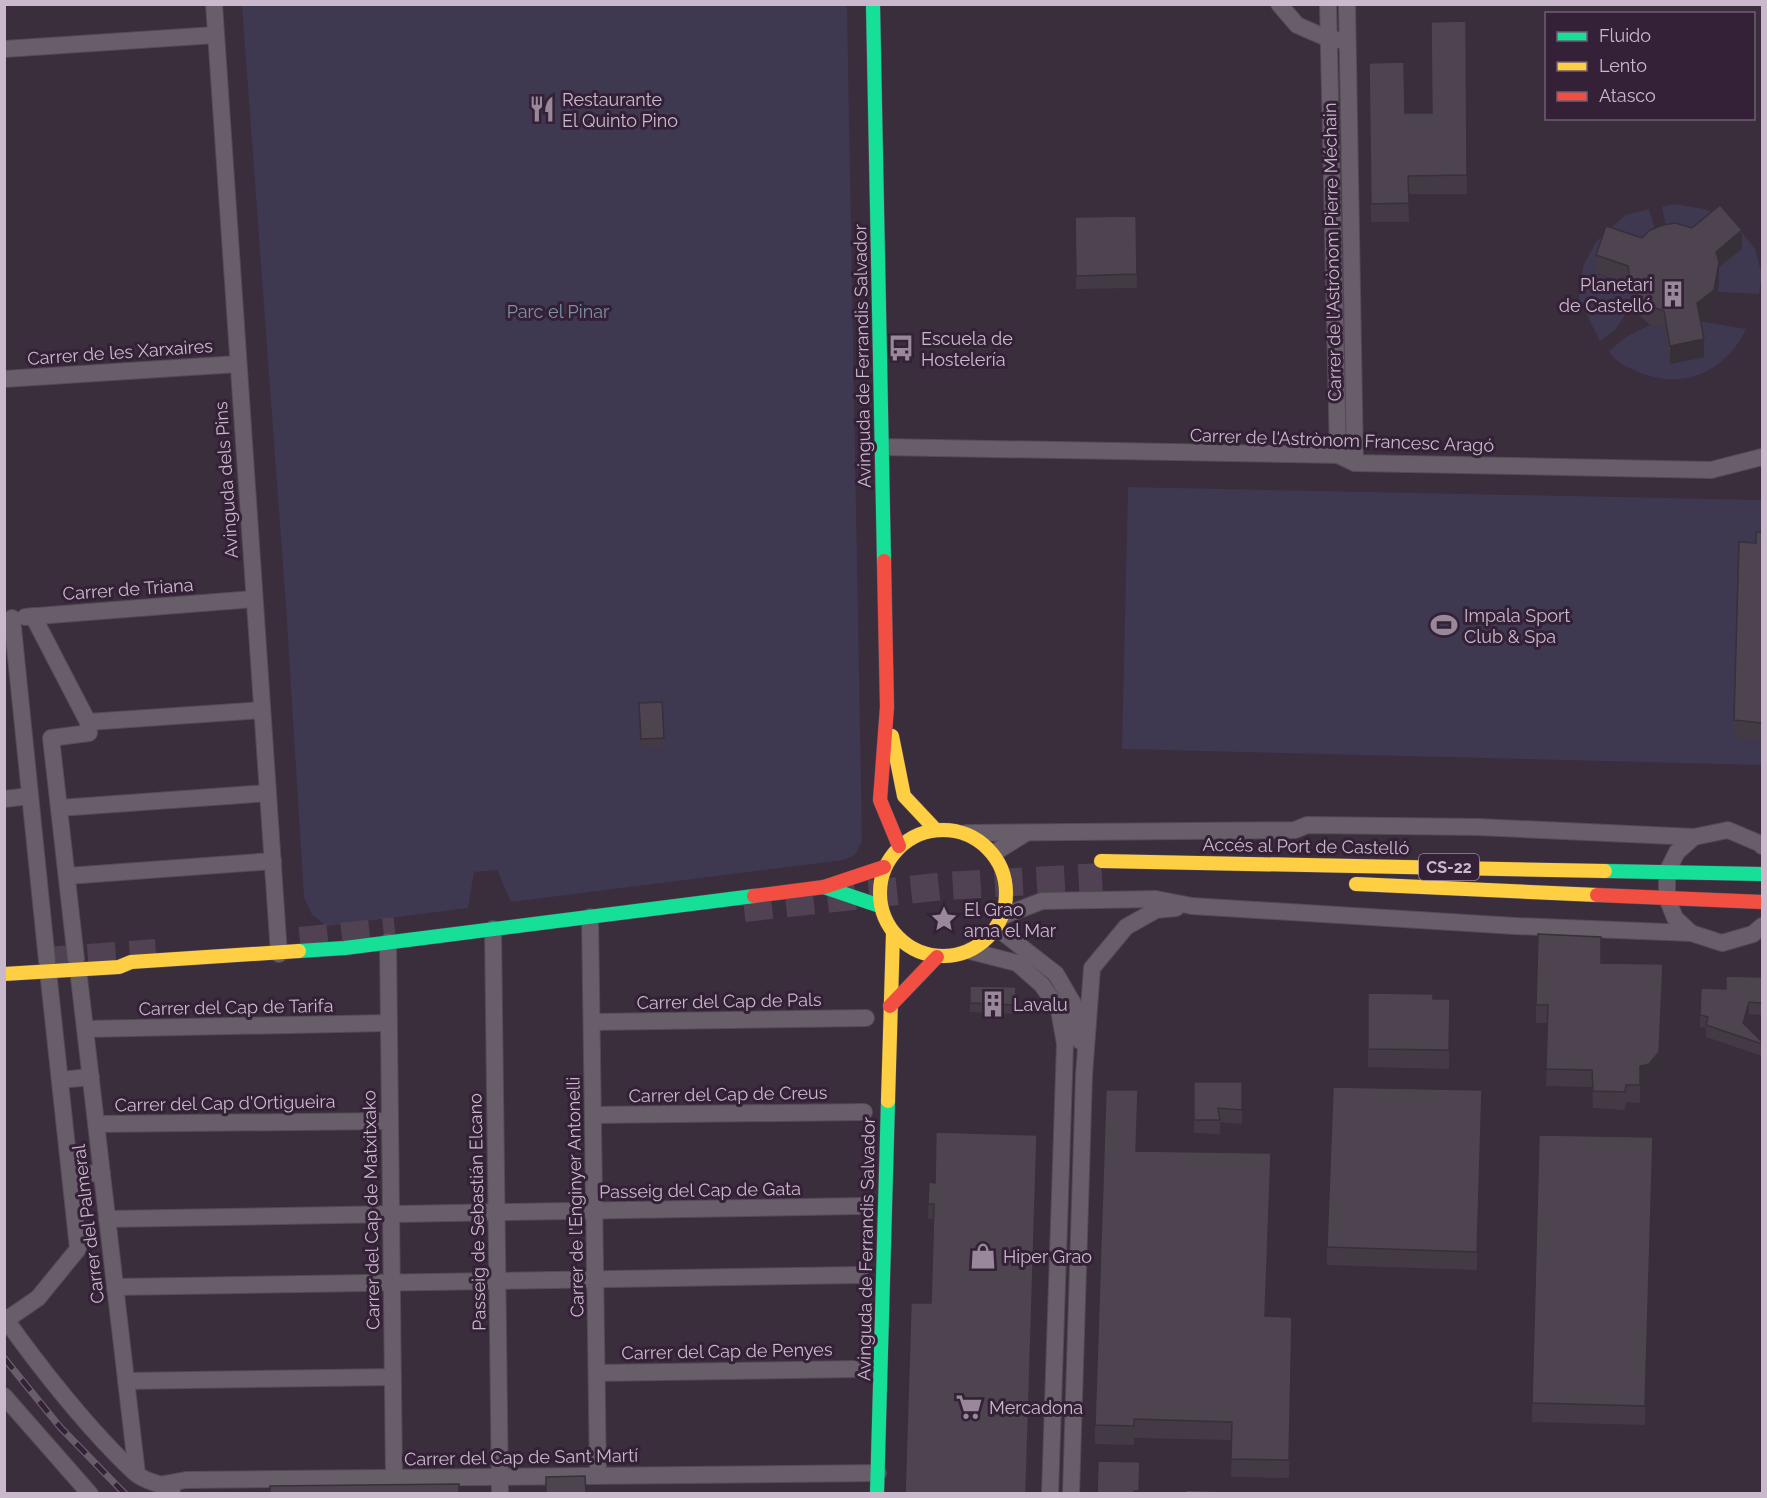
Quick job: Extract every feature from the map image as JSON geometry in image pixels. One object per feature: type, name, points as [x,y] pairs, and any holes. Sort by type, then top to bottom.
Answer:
[{"type":"main road","name":"Avinguda de Ferrandis Salvador","points":[[873,4],[887,707],[880,800],[899,846]]},
{"type":"main road","name":"Avinguda de Ferrandis Salvador","points":[[887,707],[904,796],[935,829]]},
{"type":"main road","points":[[935,829],[966,833],[994,853],[1007,883],[1000,922],[985,942],[970,951],[937,957],[913,950],[893,933],[880,906],[879,886],[884,867],[899,846],[916,835],[935,829]]},
{"type":"main road","name":"Accés al Port de Castelló","points":[[1101,861],[1762,874]]},
{"type":"main road","points":[[4,974],[119,957],[132,963],[279,954],[388,942],[824,887],[884,867]]},
{"type":"main road","name":"Accés al Port de Castelló","points":[[1338,884],[1762,902]]},
{"type":"main road","points":[[824,887],[880,906]]},
{"type":"main road","name":"Avinguda de Ferrandis Salvador","points":[[878,1494],[893,933]]},
{"type":"main road","points":[[890,1006],[937,957]]},
{"type":"main road","points":[[4,964],[48,966]]},
{"type":"street","name":"Avinguda dels Pins","points":[[214,4],[279,954]]},
{"type":"street","points":[[1279,4],[1297,25],[1329,39],[1347,41]]},
{"type":"street","name":"Carrer de l'Astrònom Pierre Méchain","points":[[1328,4],[1338,455]]},
{"type":"street","name":"Carrer de l'Astrònom Pierre Méchain","points":[[1347,4],[1355,463]]},
{"type":"street","points":[[4,50],[215,34]]},
{"type":"street","name":"Carrer de les Xarxaires","points":[[4,379],[238,364]]},
{"type":"street","name":"Carrer de l'Astrònom Francesc Aragó","points":[[881,447],[1338,455],[1355,463],[1711,470],[1758,459],[1762,456]]},
{"type":"street","name":"Carrer de Triana","points":[[8,618],[254,599]]},
{"type":"street","points":[[33,616],[88,722],[262,710]]},
{"type":"street","name":"Carrer del Palmeral","points":[[8,618],[30,796],[78,1249],[38,1298],[5,1319],[85,1418],[137,1474],[149,1482],[169,1489]]},
{"type":"street","name":"Carrer del Palmeral","points":[[88,722],[89,733],[51,738],[137,1474]]},
{"type":"street","points":[[59,808],[268,793]]},
{"type":"street","points":[[4,799],[30,796]]},
{"type":"street","points":[[966,833],[1295,830],[1307,825],[1444,827],[1694,837],[1728,830],[1762,846]]},
{"type":"street","points":[[994,853],[1027,833]]},
{"type":"street","points":[[1691,933],[1676,918],[1667,898],[1667,872],[1677,852],[1694,837]]},
{"type":"street","points":[[35,843],[63,841]]},
{"type":"street","points":[[67,876],[273,861]]},
{"type":"street","points":[[1084,1068],[1074,1005],[1056,974],[1000,922],[1042,901],[1156,899],[1192,906],[1515,926],[1691,933],[1722,943],[1753,934],[1762,926]]},
{"type":"street","points":[[1071,1494],[1084,1068],[1092,968],[1126,927],[1156,910],[1192,906]]},
{"type":"street","name":"Carrer de l'Enginyer Antonelli","points":[[590,917],[598,1476]]},
{"type":"street","name":"Passeig de Sebastián Elcano","points":[[493,929],[499,1485]]},
{"type":"street","name":"Carrer del Cap de Matxitxako","points":[[388,942],[394,1478]]},
{"type":"street","points":[[970,951],[1017,963],[1042,985],[1059,1010],[1065,1044],[1050,1494]]},
{"type":"street","name":"Carrer del Cap de Pals","points":[[592,1022],[866,1018]]},
{"type":"street","name":"Carrer del Cap de Tarifa","points":[[85,1029],[388,1023]]},
{"type":"street","points":[[60,1080],[91,1077]]},
{"type":"street","name":"Carrer del Cap de Creus","points":[[593,1115],[864,1112]]},
{"type":"street","name":"Carrer del Cap d'Ortigueira","points":[[96,1124],[390,1120]]},
{"type":"street","points":[[70,1175],[102,1173]]},
{"type":"street","name":"Passeig del Cap de Gata","points":[[107,1219],[861,1206]]},
{"type":"street","points":[[115,1287],[860,1275]]},
{"type":"street","name":"Carrer del Cap de Penyes","points":[[597,1373],[857,1369]]},
{"type":"street","points":[[126,1381],[393,1377]]},
{"type":"street","points":[[4,1396],[90,1494]]},
{"type":"street","name":"Carrer del Cap de Sant Martí","points":[[169,1489],[186,1480],[394,1478],[499,1485],[598,1476],[878,1473]]},
{"type":"green space","name":"Parc el Pinar","points":[[242,5],[847,5],[862,841],[855,855],[844,860],[511,902],[497,870],[474,872],[468,908],[327,926],[312,915],[304,897],[286,607]]},
{"type":"green space","points":[[1674,204],[1705,209],[1733,221],[1755,249],[1762,275],[1759,294],[1718,292],[1719,281],[1669,243],[1662,207]]},
{"type":"green space","points":[[1649,209],[1660,245],[1597,274],[1628,284],[1633,303],[1615,330],[1600,341],[1579,299],[1583,266],[1596,242],[1625,215]]},
{"type":"green space","points":[[1697,321],[1746,329],[1737,345],[1726,357],[1713,368],[1699,375],[1684,379],[1651,376],[1620,363],[1609,351],[1626,337],[1650,325],[1664,329],[1671,364],[1703,357]]},
{"type":"green space","name":"Impala Sport Club & Spa","points":[[1128,487],[1762,500],[1762,765],[1122,749]]},
{"type":"building","points":[[1466,21],[1467,175],[1408,176],[1409,203],[1371,204],[1369,63],[1404,62],[1405,113],[1432,113],[1431,22]]},
{"type":"building","name":"Planetari de Castelló","points":[[1720,205],[1742,230],[1716,252],[1719,262],[1714,290],[1697,303],[1704,339],[1670,346],[1664,311],[1650,306],[1639,297],[1629,275],[1628,266],[1596,255],[1606,226],[1642,238],[1650,230],[1663,225],[1675,223],[1692,228]]},
{"type":"building","points":[[1136,216],[1137,274],[1076,276],[1075,217]]},
{"type":"building","points":[[1756,532],[1762,532],[1762,723],[1734,720],[1739,542],[1756,543]]},
{"type":"building","points":[[662,702],[664,738],[641,739],[639,703]]},
{"type":"building","points":[[1538,934],[1601,937],[1601,963],[1663,964],[1659,1052],[1649,1064],[1640,1066],[1640,1085],[1626,1085],[1625,1092],[1593,1091],[1592,1070],[1546,1069],[1548,1005],[1536,1005]]},
{"type":"building","points":[[1726,976],[1762,977],[1762,1003],[1749,1002],[1743,1023],[1762,1044],[1706,1025],[1708,1017],[1700,1015],[1701,988],[1726,989]]},
{"type":"building","points":[[970,986],[1016,987],[1015,1005],[970,1003]]},
{"type":"building","points":[[1368,993],[1433,994],[1433,999],[1450,999],[1449,1050],[1368,1049]]},
{"type":"building","points":[[1194,1082],[1242,1082],[1242,1110],[1218,1108],[1220,1120],[1194,1120]]},
{"type":"building","points":[[1333,1087],[1482,1090],[1477,1252],[1327,1247]]},
{"type":"building","points":[[1106,1090],[1138,1090],[1136,1151],[1271,1153],[1265,1316],[1292,1317],[1289,1460],[1231,1459],[1232,1422],[1134,1419],[1134,1426],[1095,1425]]},
{"type":"building","points":[[936,1132],[1037,1135],[1026,1494],[905,1494],[911,1303],[931,1303],[934,1204],[928,1204],[929,1182],[935,1183]]},
{"type":"building","points":[[1539,1135],[1653,1137],[1645,1406],[1532,1403]]},
{"type":"building","points":[[1098,1461],[1140,1462],[1139,1491],[1134,1491],[1134,1494],[1097,1494]]},
{"type":"building","points":[[585,1476],[586,1494],[546,1494],[546,1477]]},
{"type":"building","points":[[459,1484],[459,1494],[270,1494],[270,1486]]},
{"type":"building","points":[[1186,1490],[1291,1494],[1186,1494]]},
{"type":"tunnel","points":[[744,908],[944,886],[1102,877]]},
{"type":"tunnel","points":[[300,941],[395,931]]},
{"type":"tunnel","points":[[46,961],[156,953]]},
{"type":"railway","points":[[4,1358],[60,1427],[125,1494]]},
{"type":"traffic: fast","points":[[873,4],[884,561]]},
{"type":"traffic: fast","points":[[1605,871],[1762,874]]},
{"type":"traffic: fast","points":[[824,887],[880,906]]},
{"type":"traffic: fast","points":[[299,951],[345,948],[754,896]]},
{"type":"traffic: fast","points":[[877,1494],[888,1101]]},
{"type":"traffic: slow","points":[[892,736],[904,796],[935,829]]},
{"type":"traffic: slow","points":[[943,830],[967,834],[988,848],[1002,869],[1006,893],[1002,917],[988,938],[967,952],[943,956],[919,952],[898,938],[884,917],[880,893],[884,869],[898,848],[919,834],[943,830]]},
{"type":"traffic: slow","points":[[1101,861],[1605,871]]},
{"type":"traffic: slow","points":[[1356,884],[1597,895]]},
{"type":"traffic: slow","points":[[888,1101],[893,933]]},
{"type":"traffic: slow","points":[[4,974],[119,967],[131,962],[299,951]]},
{"type":"traffic: jam","points":[[884,561],[887,707],[880,800],[899,846]]},
{"type":"traffic: jam","points":[[754,896],[824,887],[884,867]]},
{"type":"traffic: jam","points":[[1597,895],[1762,902]]},
{"type":"traffic: jam","points":[[890,1006],[937,957]]},
{"type":"place","name":"Restaurante El Quinto Pino","points":[[542,109]]},
{"type":"place","name":"Planetari de Castelló","points":[[1673,294]]},
{"type":"place","name":"Escuela de Hostelería","points":[[901,348]]},
{"type":"place","name":"Impala Sport Club & Spa","points":[[1444,625]]},
{"type":"place","name":"El Grao ama el Mar","points":[[944,919]]},
{"type":"place","name":"Lavalu","points":[[993,1004]]},
{"type":"place","name":"Hiper Grao","points":[[983,1256]]},
{"type":"place","name":"Mercadona","points":[[969,1407]]}]
